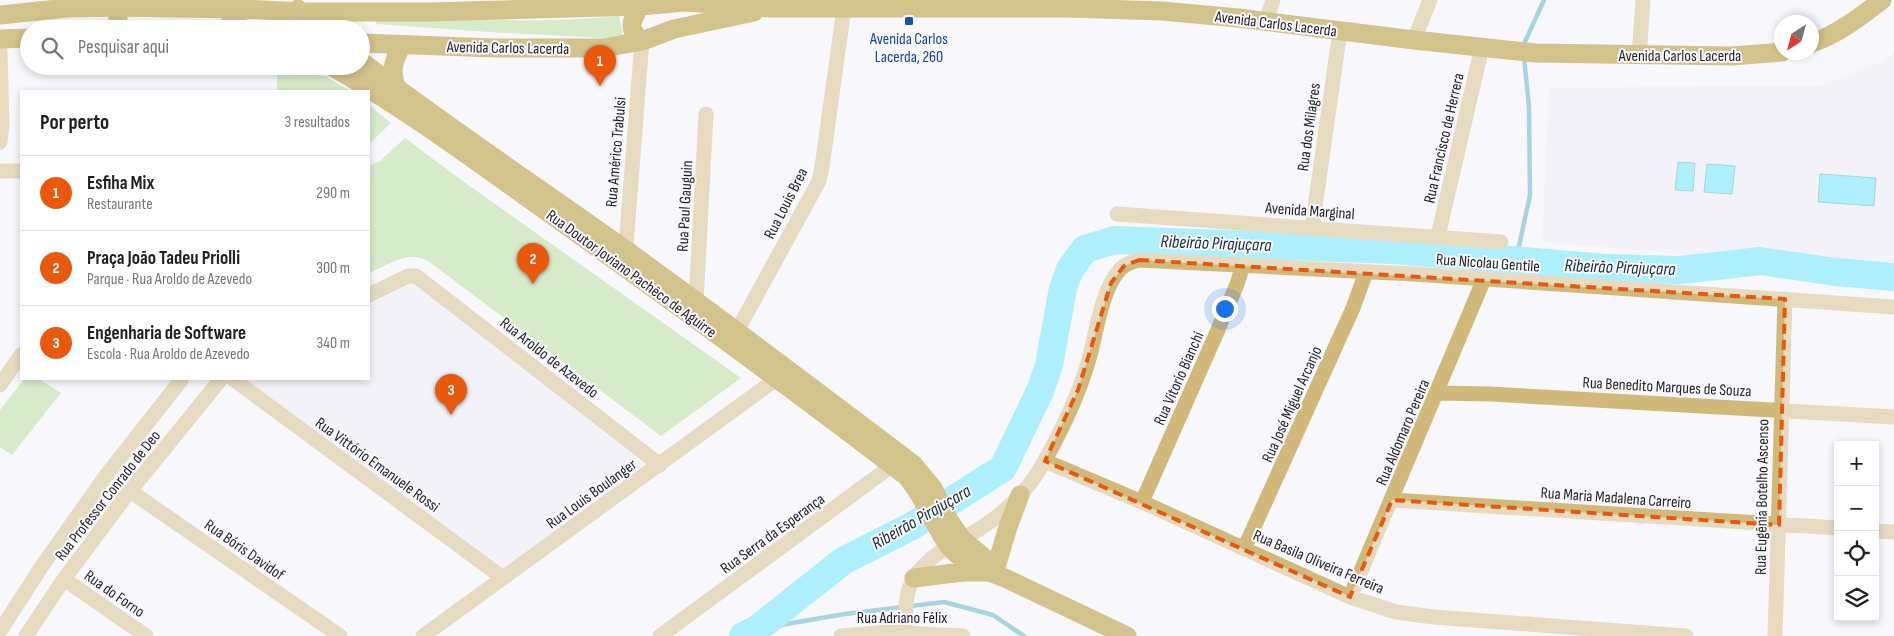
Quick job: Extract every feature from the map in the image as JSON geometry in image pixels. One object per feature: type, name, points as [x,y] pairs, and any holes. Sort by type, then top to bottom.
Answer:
[{"type":"main road","points":[[282,0],[303,12],[312,20]]},
{"type":"main road","points":[[1819,41],[1827,38],[1882,0]]},
{"type":"main road","name":"Avenida Carlos Lacerda","points":[[0,15],[71,4],[243,4],[303,12],[430,12],[685,2],[844,8],[1068,4],[1266,21],[1535,53],[1732,56],[1774,53]]},
{"type":"main road","points":[[117,4],[118,20]]},
{"type":"main road","points":[[233,20],[243,4]]},
{"type":"main road","points":[[643,4],[659,20],[659,30],[648,39]]},
{"type":"main road","name":"Avenida Carlos Lacerda","points":[[370,43],[604,48],[648,39],[770,4]]},
{"type":"main road","points":[[0,39],[20,38]]},
{"type":"main road","points":[[397,88],[392,71],[396,55],[402,45]]},
{"type":"main road","name":"Rua Doutor Joviano Pachêco de Aguirre","points":[[370,68],[784,374],[898,462],[906,476],[927,491],[955,543]]},
{"type":"main road","name":"Rua Doutor Joviano Pachêco de Aguirre","points":[[345,75],[369,90]]},
{"type":"main road","name":"Rua Doutor Joviano Pachêco de Aguirre","points":[[370,91],[625,258],[696,301],[734,337]]},
{"type":"main road","points":[[997,572],[1008,527],[1020,495]]},
{"type":"main road","points":[[955,543],[997,572],[1127,636]]},
{"type":"main road","points":[[917,583],[963,572],[997,572]]},
{"type":"street","points":[[1266,21],[1273,0]]},
{"type":"street","points":[[1414,40],[1430,0]]},
{"type":"street","points":[[1639,56],[1643,0]]},
{"type":"street","name":"Rua Louis Brea","points":[[734,337],[819,181],[844,8]]},
{"type":"street","name":"Rua dos Milagres","points":[[1312,228],[1340,31]]},
{"type":"street","name":"Rua Américo Trabulsi","points":[[625,258],[648,39]]},
{"type":"street","name":"Rua Francisco de Herrera","points":[[1438,236],[1482,47]]},
{"type":"street","points":[[0,51],[2,125],[0,142]]},
{"type":"street","name":"Rua Paul Gauguin","points":[[696,301],[706,114]]},
{"type":"street","points":[[0,171],[20,171]]},
{"type":"street","name":"Avenida Marginal","points":[[1117,214],[1501,242]]},
{"type":"street","name":"Rua Nicolau Gentile","points":[[1045,461],[1078,390],[1111,283],[1124,266],[1139,260],[1484,279],[1894,307]]},
{"type":"street","name":"Rua Vitorio Bianchi","points":[[1142,502],[1217,332],[1243,265]]},
{"type":"street","name":"Rua José Miguel Arcanjo","points":[[1244,549],[1342,335],[1366,272]]},
{"type":"street","name":"Rua Aroldo de Azevedo","points":[[370,295],[408,276],[416,276],[660,464]]},
{"type":"street","name":"Rua Aldomaro Pereira","points":[[1350,597],[1484,279]]},
{"type":"street","name":"Rua Eugênia Botelho Ascenso","points":[[1775,636],[1785,299]]},
{"type":"street","points":[[0,385],[20,356]]},
{"type":"street","name":"Rua Louis Boulanger","points":[[423,636],[784,374]]},
{"type":"street","name":"Rua Professor Conrado de Deo","points":[[0,632],[42,566],[105,477],[181,380]]},
{"type":"street","name":"Rua Professor Conrado de Deo","points":[[26,636],[64,579],[130,490],[220,380]]},
{"type":"street","name":"Rua Vittório Emanuele Rossi","points":[[233,380],[503,578]]},
{"type":"street","name":"Rua Benedito Marques de Souza","points":[[1437,393],[1490,394],[1894,417]]},
{"type":"street","points":[[905,632],[917,583],[927,563],[996,517],[1020,495],[1045,461]]},
{"type":"street","name":"Rua Basila Oliveira Ferreira","points":[[1045,461],[1142,502],[1350,597],[1396,612],[1434,617],[1686,636]]},
{"type":"street","name":"Rua Serra da Esperança","points":[[660,636],[898,462]]},
{"type":"street","name":"Rua Bóris Davidof","points":[[130,490],[340,636]]},
{"type":"street","name":"Rua Maria Madalena Carreiro","points":[[1392,500],[1834,528]]},
{"type":"street","points":[[1879,531],[1894,532]]},
{"type":"street","name":"Rua do Forno","points":[[64,579],[146,636]]},
{"type":"street","name":"Rua Adriano Félix","points":[[841,636],[889,632],[963,636]]},
{"type":"highlighted area","points":[[1139,260],[1785,299],[1779,525],[1392,500],[1350,597],[1045,461],[1078,390],[1111,283],[1124,266]]},
{"type":"shaded area","points":[[1894,51],[1894,265],[1760,248],[1706,256],[1542,242],[1549,88],[1823,85],[1886,60]]},
{"type":"shaded area","points":[[411,267],[660,465],[503,578],[234,380],[370,380],[370,290]]},
{"type":"green space","points":[[619,16],[624,39],[377,24],[371,17],[557,20]]},
{"type":"green space","points":[[277,75],[318,75],[327,77],[348,90],[277,90]]},
{"type":"green space","points":[[370,106],[391,123],[370,143]]},
{"type":"green space","points":[[405,138],[464,182],[741,378],[661,436],[428,261],[421,258],[406,258],[370,273],[370,166],[380,161]]},
{"type":"green space","points":[[23,380],[41,380],[61,393],[12,455],[0,447],[0,410]]},
{"type":"water","points":[[1678,162],[1695,163],[1693,191],[1675,190]]},
{"type":"water","points":[[1707,164],[1735,166],[1732,194],[1704,192]]},
{"type":"water","points":[[1820,174],[1876,178],[1874,206],[1818,202]]},
{"type":"waterway","points":[[1523,46],[1544,0]]},
{"type":"waterway","points":[[1516,260],[1530,195],[1529,107],[1524,57]]},
{"type":"waterway","name":"Ribeirão Pirajuçara","points":[[743,636],[757,629],[843,561],[912,526],[1003,468],[1040,391],[1049,365],[1063,288],[1070,269],[1085,249],[1115,240],[1393,250],[1606,268],[1681,270],[1760,261],[1836,272],[1894,277]]},
{"type":"waterway","points":[[757,629],[845,614],[944,602],[993,615],[1024,636]]},
{"type":"place","name":"Avenida Carlos Lacerda, 260","points":[[909,21]]},
{"type":"place","name":"Esfiha Mix","points":[[600,86]]},
{"type":"place","name":"Praça João Tadeu Priolli","points":[[533,284]]},
{"type":"place","name":"Engenharia de Software","points":[[451,415]]}]
